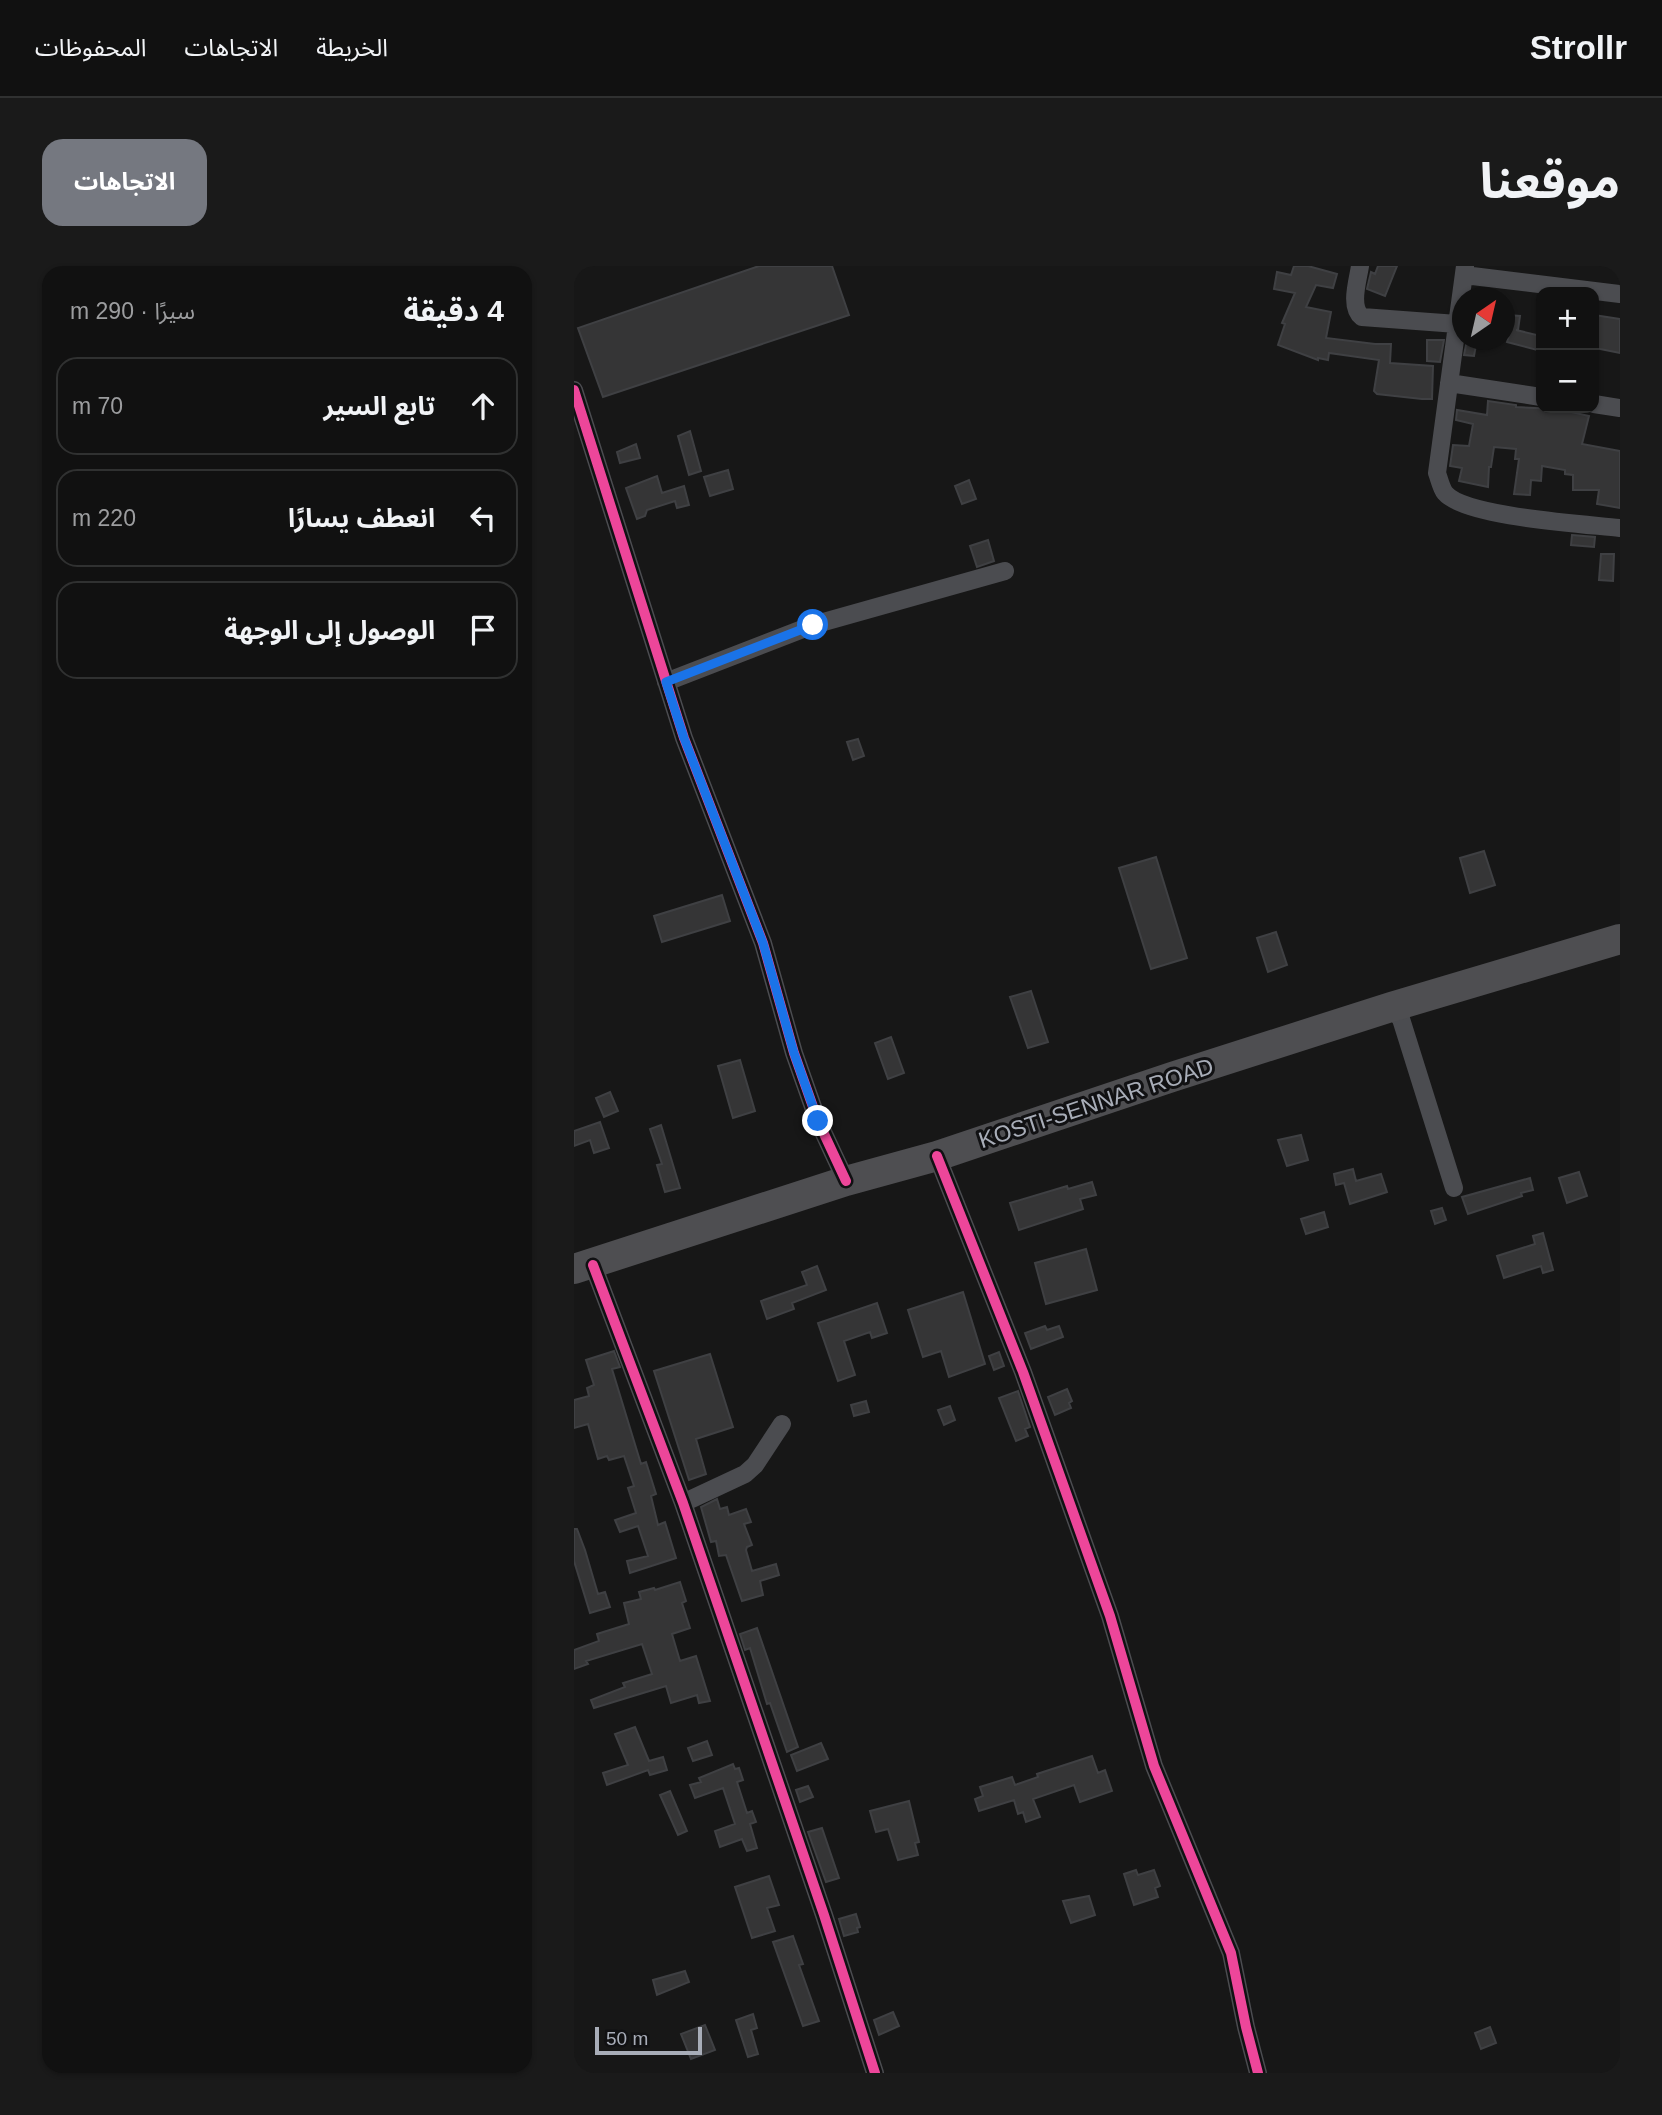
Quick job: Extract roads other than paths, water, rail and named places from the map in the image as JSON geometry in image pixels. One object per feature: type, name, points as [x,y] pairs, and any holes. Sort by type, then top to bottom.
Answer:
[{"type":"highway","name":"KOSTI-SENNAR ROAD","points":[[584,1267],[846,1181],[937,1156],[1391,1007],[1620,939]]},
{"type":"street","points":[[1360,266],[1355,305],[1357,313],[1362,317],[1452,324]]},
{"type":"street","points":[[1464,270],[1620,294]]},
{"type":"street","points":[[1453,350],[1437,472],[1444,493],[1464,506],[1487,512],[1620,528]]},
{"type":"street","points":[[1449,383],[1536,396]]},
{"type":"street","points":[[574,390],[684,738],[763,943],[798,1065],[818,1121],[846,1181]]},
{"type":"street","points":[[1599,405],[1620,408]]},
{"type":"street","points":[[666,682],[813,625],[1005,571]]},
{"type":"street","points":[[1391,1007],[1401,1019],[1454,1188]]},
{"type":"street","points":[[937,1156],[1023,1371],[1088,1552],[1110,1616],[1154,1766],[1231,1953],[1258,2073]]},
{"type":"street","points":[[584,1267],[683,1503],[824,1915],[875,2073]]},
{"type":"street","points":[[683,1503],[745,1474],[782,1424]]}]
